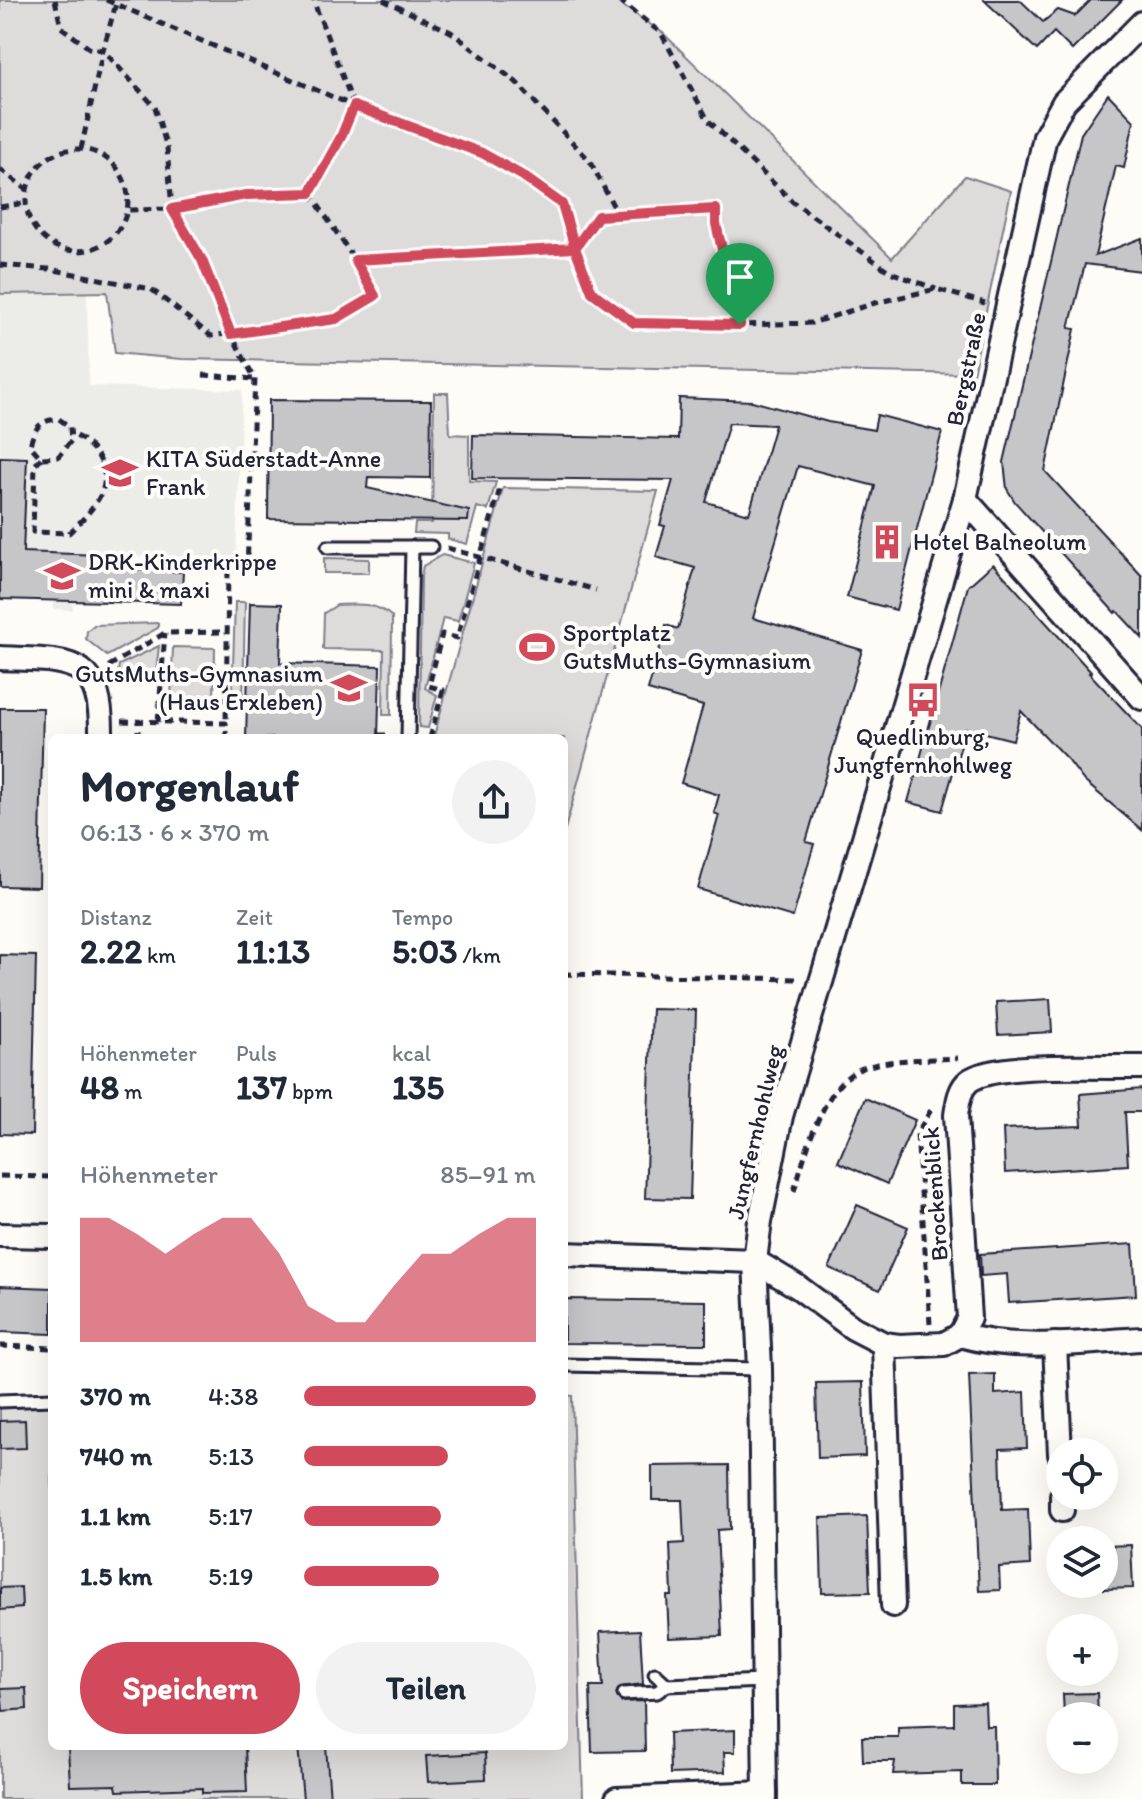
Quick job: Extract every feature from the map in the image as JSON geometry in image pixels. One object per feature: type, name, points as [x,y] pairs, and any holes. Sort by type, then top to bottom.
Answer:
[{"type":"street","name":"Bergstraße","points":[[965,499],[1005,308],[1049,124],[1064,102],[1142,23]]},
{"type":"street","points":[[965,499],[1142,698]]},
{"type":"street","name":"Jungfernhohlweg","points":[[765,1796],[760,1369],[755,1261],[760,1221],[781,1116],[965,499]]},
{"type":"street","points":[[0,658],[52,660],[76,665],[89,678],[100,700],[101,729]]},
{"type":"street","name":"Brockenblick","points":[[960,1335],[969,1318],[956,1115],[961,1091],[968,1081],[985,1073],[1142,1067]]},
{"type":"street","points":[[0,1235],[48,1236]]},
{"type":"street","points":[[568,1254],[755,1261],[798,1287],[853,1328],[884,1344],[944,1344],[960,1335],[987,1343],[1055,1344],[1142,1339]]},
{"type":"street","points":[[884,1344],[893,1605]]},
{"type":"street","points":[[1055,1344],[1059,1438]]},
{"type":"street","points":[[617,1799],[765,1796]]},
{"type":"lane","points":[[328,547],[431,547]]},
{"type":"lane","points":[[408,734],[412,547]]},
{"type":"lane","points":[[568,1365],[760,1369]]},
{"type":"lane","points":[[0,1401],[48,1399]]},
{"type":"lane","points":[[655,1674],[667,1685]]},
{"type":"lane","points":[[624,1694],[657,1692],[667,1685],[763,1681]]},
{"type":"path","points":[[55,0],[61,27],[89,48],[103,50],[155,107],[167,148],[172,209],[202,260],[231,334],[255,379],[247,568],[228,568],[226,734]]},
{"type":"path","points":[[106,0],[117,2],[354,106],[482,153],[523,176],[562,204],[592,292],[634,323],[812,323],[875,303],[936,289]]},
{"type":"path","points":[[310,193],[354,106],[313,0]]},
{"type":"path","points":[[383,0],[451,32],[516,82],[590,161],[618,215]]},
{"type":"path","points":[[619,0],[661,33],[708,120],[793,202],[890,272],[936,289],[1005,308]]},
{"type":"path","points":[[81,149],[117,2]]},
{"type":"path","points":[[81,149],[107,158],[117,168],[125,181],[127,210],[122,225],[111,238],[98,247],[73,251],[50,244],[37,233],[25,203],[26,189],[41,163],[56,153],[81,149]]},
{"type":"path","points":[[0,169],[26,189]]},
{"type":"path","points":[[127,210],[172,209],[246,195],[310,193]]},
{"type":"path","points":[[0,265],[49,269],[151,289],[211,336],[336,319],[375,296],[310,193]]},
{"type":"path","points":[[0,207],[25,203]]},
{"type":"path","points":[[575,248],[598,216],[716,209],[716,224],[740,325]]},
{"type":"path","points":[[355,260],[575,248]]},
{"type":"path","points":[[203,375],[255,379]]},
{"type":"path","points":[[41,458],[30,445],[35,429],[45,420],[59,419],[70,427],[71,441],[58,457],[41,458],[35,465],[33,532],[69,533],[104,489],[107,479],[94,450],[71,434]]},
{"type":"path","points":[[431,734],[443,690],[429,686],[442,634],[457,638],[500,488]]},
{"type":"path","points":[[431,547],[458,550],[596,590]]},
{"type":"path","points":[[89,678],[165,633],[226,632]]},
{"type":"path","points":[[158,722],[165,633]]},
{"type":"path","points":[[101,729],[138,721],[226,723]]},
{"type":"path","points":[[138,721],[138,734]]},
{"type":"path","points":[[568,974],[820,979]]},
{"type":"path","points":[[792,1196],[818,1121],[832,1094],[846,1078],[863,1067],[890,1062],[970,1057]]},
{"type":"path","points":[[931,1345],[917,1133],[938,1099]]},
{"type":"path","points":[[0,1176],[48,1177]]},
{"type":"path","points":[[0,1346],[48,1348]]},
{"type":"shaded area","points":[[0,0],[614,0],[663,33],[892,258],[965,176],[1011,191],[973,374],[182,359],[115,353],[107,292],[0,294]]},
{"type":"shaded area","name":"KITA Süderstadt-Anne Frank","points":[[0,293],[87,293],[89,386],[242,390],[236,559],[124,556],[72,601],[73,610],[53,609],[53,600],[0,599]]},
{"type":"shaded area","points":[[434,393],[448,393],[450,434],[469,435],[469,481],[496,482],[488,510],[477,507],[467,544],[448,539],[448,534],[414,533],[415,523],[432,523]]},
{"type":"shaded area","name":"Sportplatz GutsMuths-Gymnasium","points":[[503,488],[658,491],[568,818],[568,734],[435,734]]},
{"type":"shaded area","points":[[442,555],[474,563],[458,621],[443,618],[425,688],[437,695],[428,728],[419,727],[421,576],[423,566]]},
{"type":"shaded area","points":[[324,558],[369,559],[369,573],[324,573]]},
{"type":"shaded area","points":[[235,602],[245,602],[243,701],[232,700]]},
{"type":"shaded area","points":[[337,605],[373,606],[392,617],[391,715],[383,715],[384,650],[323,649],[324,613]]},
{"type":"shaded area","points":[[158,623],[158,628],[107,656],[86,639],[87,631],[94,625]]},
{"type":"shaded area","points":[[159,646],[156,671],[118,671],[119,665]]},
{"type":"shaded area","points":[[173,647],[215,648],[214,701],[171,700]]},
{"type":"shaded area","points":[[568,1396],[572,1396],[583,1799],[0,1799],[0,1406],[48,1403],[48,1750],[568,1750]]},
{"type":"building","points":[[984,0],[1020,0],[1043,22],[1058,10],[1075,16],[1091,0],[1122,0],[1072,50],[1054,32],[1037,50]]},
{"type":"building","points":[[1108,94],[1134,121],[1124,168],[1116,166],[1095,256],[1142,238],[1142,271],[1085,264],[1069,328],[1075,329],[1045,471],[1142,576],[1142,638],[1117,611],[1115,613],[1015,502],[1007,489],[1004,462],[1081,134]]},
{"type":"building","points":[[679,398],[752,401],[828,422],[874,430],[877,415],[942,432],[896,610],[847,597],[875,486],[798,466],[753,618],[862,650],[806,842],[814,844],[793,917],[698,889],[719,815],[714,813],[719,795],[681,783],[703,706],[648,690],[666,625],[678,629],[695,568],[656,557],[665,526],[660,525],[673,480],[472,478],[473,435],[678,439]],"holes":[[[729,423],[775,425],[749,514],[706,502]]]},
{"type":"building","points":[[269,400],[431,401],[430,478],[368,477],[367,488],[469,511],[468,521],[268,519]]},
{"type":"building","points":[[0,457],[27,458],[23,552],[124,556],[124,569],[183,572],[181,604],[0,599]]},
{"type":"building","points":[[993,564],[1142,729],[1142,830],[1084,781],[1021,711],[1013,740],[966,728],[942,811],[908,802],[968,586]]},
{"type":"building","name":"GutsMuths-Gymnasium (Haus Erxleben)","points":[[250,603],[282,604],[280,663],[380,666],[378,734],[246,734]]},
{"type":"building","points":[[0,708],[43,708],[39,887],[0,886]]},
{"type":"building","points":[[0,955],[36,956],[32,1135],[0,1134]]},
{"type":"building","points":[[1050,999],[1052,1032],[998,1035],[996,1002]]},
{"type":"building","points":[[652,1009],[696,1010],[690,1199],[645,1198]]},
{"type":"building","points":[[1142,1089],[1142,1112],[1125,1112],[1128,1165],[1005,1173],[1003,1129],[1082,1126],[1080,1094]]},
{"type":"building","points":[[865,1098],[915,1120],[887,1184],[838,1162]]},
{"type":"building","points":[[857,1205],[908,1227],[880,1290],[829,1268]]},
{"type":"building","points":[[1133,1244],[1136,1295],[1009,1303],[1007,1274],[981,1276],[980,1254]]},
{"type":"building","points":[[0,1286],[48,1288],[48,1334],[0,1332]]},
{"type":"building","points":[[568,1299],[706,1301],[706,1344],[568,1343]]},
{"type":"building","points":[[995,1374],[995,1394],[1025,1392],[1027,1448],[1000,1449],[1002,1510],[1028,1509],[1030,1565],[999,1567],[1000,1590],[979,1591],[969,1375]]},
{"type":"building","points":[[863,1382],[865,1456],[818,1458],[816,1383]]},
{"type":"building","points":[[25,1420],[26,1448],[0,1449],[0,1421]]},
{"type":"building","points":[[729,1465],[730,1529],[717,1530],[722,1636],[669,1638],[667,1596],[672,1596],[670,1544],[684,1543],[682,1500],[652,1500],[652,1466]]},
{"type":"building","points":[[867,1516],[870,1592],[822,1593],[820,1518]]},
{"type":"building","points":[[1118,1545],[1131,1545],[1133,1588],[1118,1589]]},
{"type":"building","points":[[21,1587],[22,1608],[0,1610],[0,1588]]},
{"type":"building","points":[[640,1630],[643,1684],[620,1687],[616,1694],[621,1702],[644,1701],[645,1751],[592,1752],[590,1686],[603,1686],[600,1632]]},
{"type":"building","points":[[26,1688],[27,1709],[3,1711],[1,1689]]},
{"type":"building","points":[[1097,1693],[1097,1702],[1063,1702],[1063,1694]]},
{"type":"building","points":[[985,1703],[986,1726],[994,1726],[995,1785],[962,1785],[962,1772],[893,1774],[895,1761],[863,1761],[862,1737],[898,1737],[898,1727],[954,1725],[954,1704]]},
{"type":"building","points":[[735,1730],[735,1752],[724,1752],[725,1772],[670,1774],[669,1733]]},
{"type":"building","points":[[68,1750],[245,1750],[247,1792],[202,1793],[202,1788],[117,1791],[116,1785],[70,1786]]},
{"type":"building","points":[[298,1750],[326,1750],[330,1799],[303,1799]]},
{"type":"building","points":[[485,1753],[486,1779],[428,1782],[426,1756]]},
{"type":"place","name":"KITA Süderstadt-Anne Frank","points":[[120,473]]},
{"type":"place","name":"Hotel Balneolum","points":[[887,542]]},
{"type":"place","name":"DRK-Kinderkrippe mini & maxi","points":[[62,576]]},
{"type":"place","name":"Sportplatz GutsMuths-Gymnasium","points":[[537,647]]},
{"type":"place","name":"GutsMuths-Gymnasium (Haus Erxleben)","points":[[349,688]]},
{"type":"place","name":"Quedlinburg, Jungfernhohlweg","points":[[923,700]]},
{"type":"route","points":[[740,325],[634,323],[592,292],[575,248],[355,260],[375,296],[336,319],[231,334],[202,260],[172,209],[246,195],[310,193],[354,106],[482,153],[523,176],[562,204],[575,248],[598,216],[716,209],[716,224],[740,325]]}]
